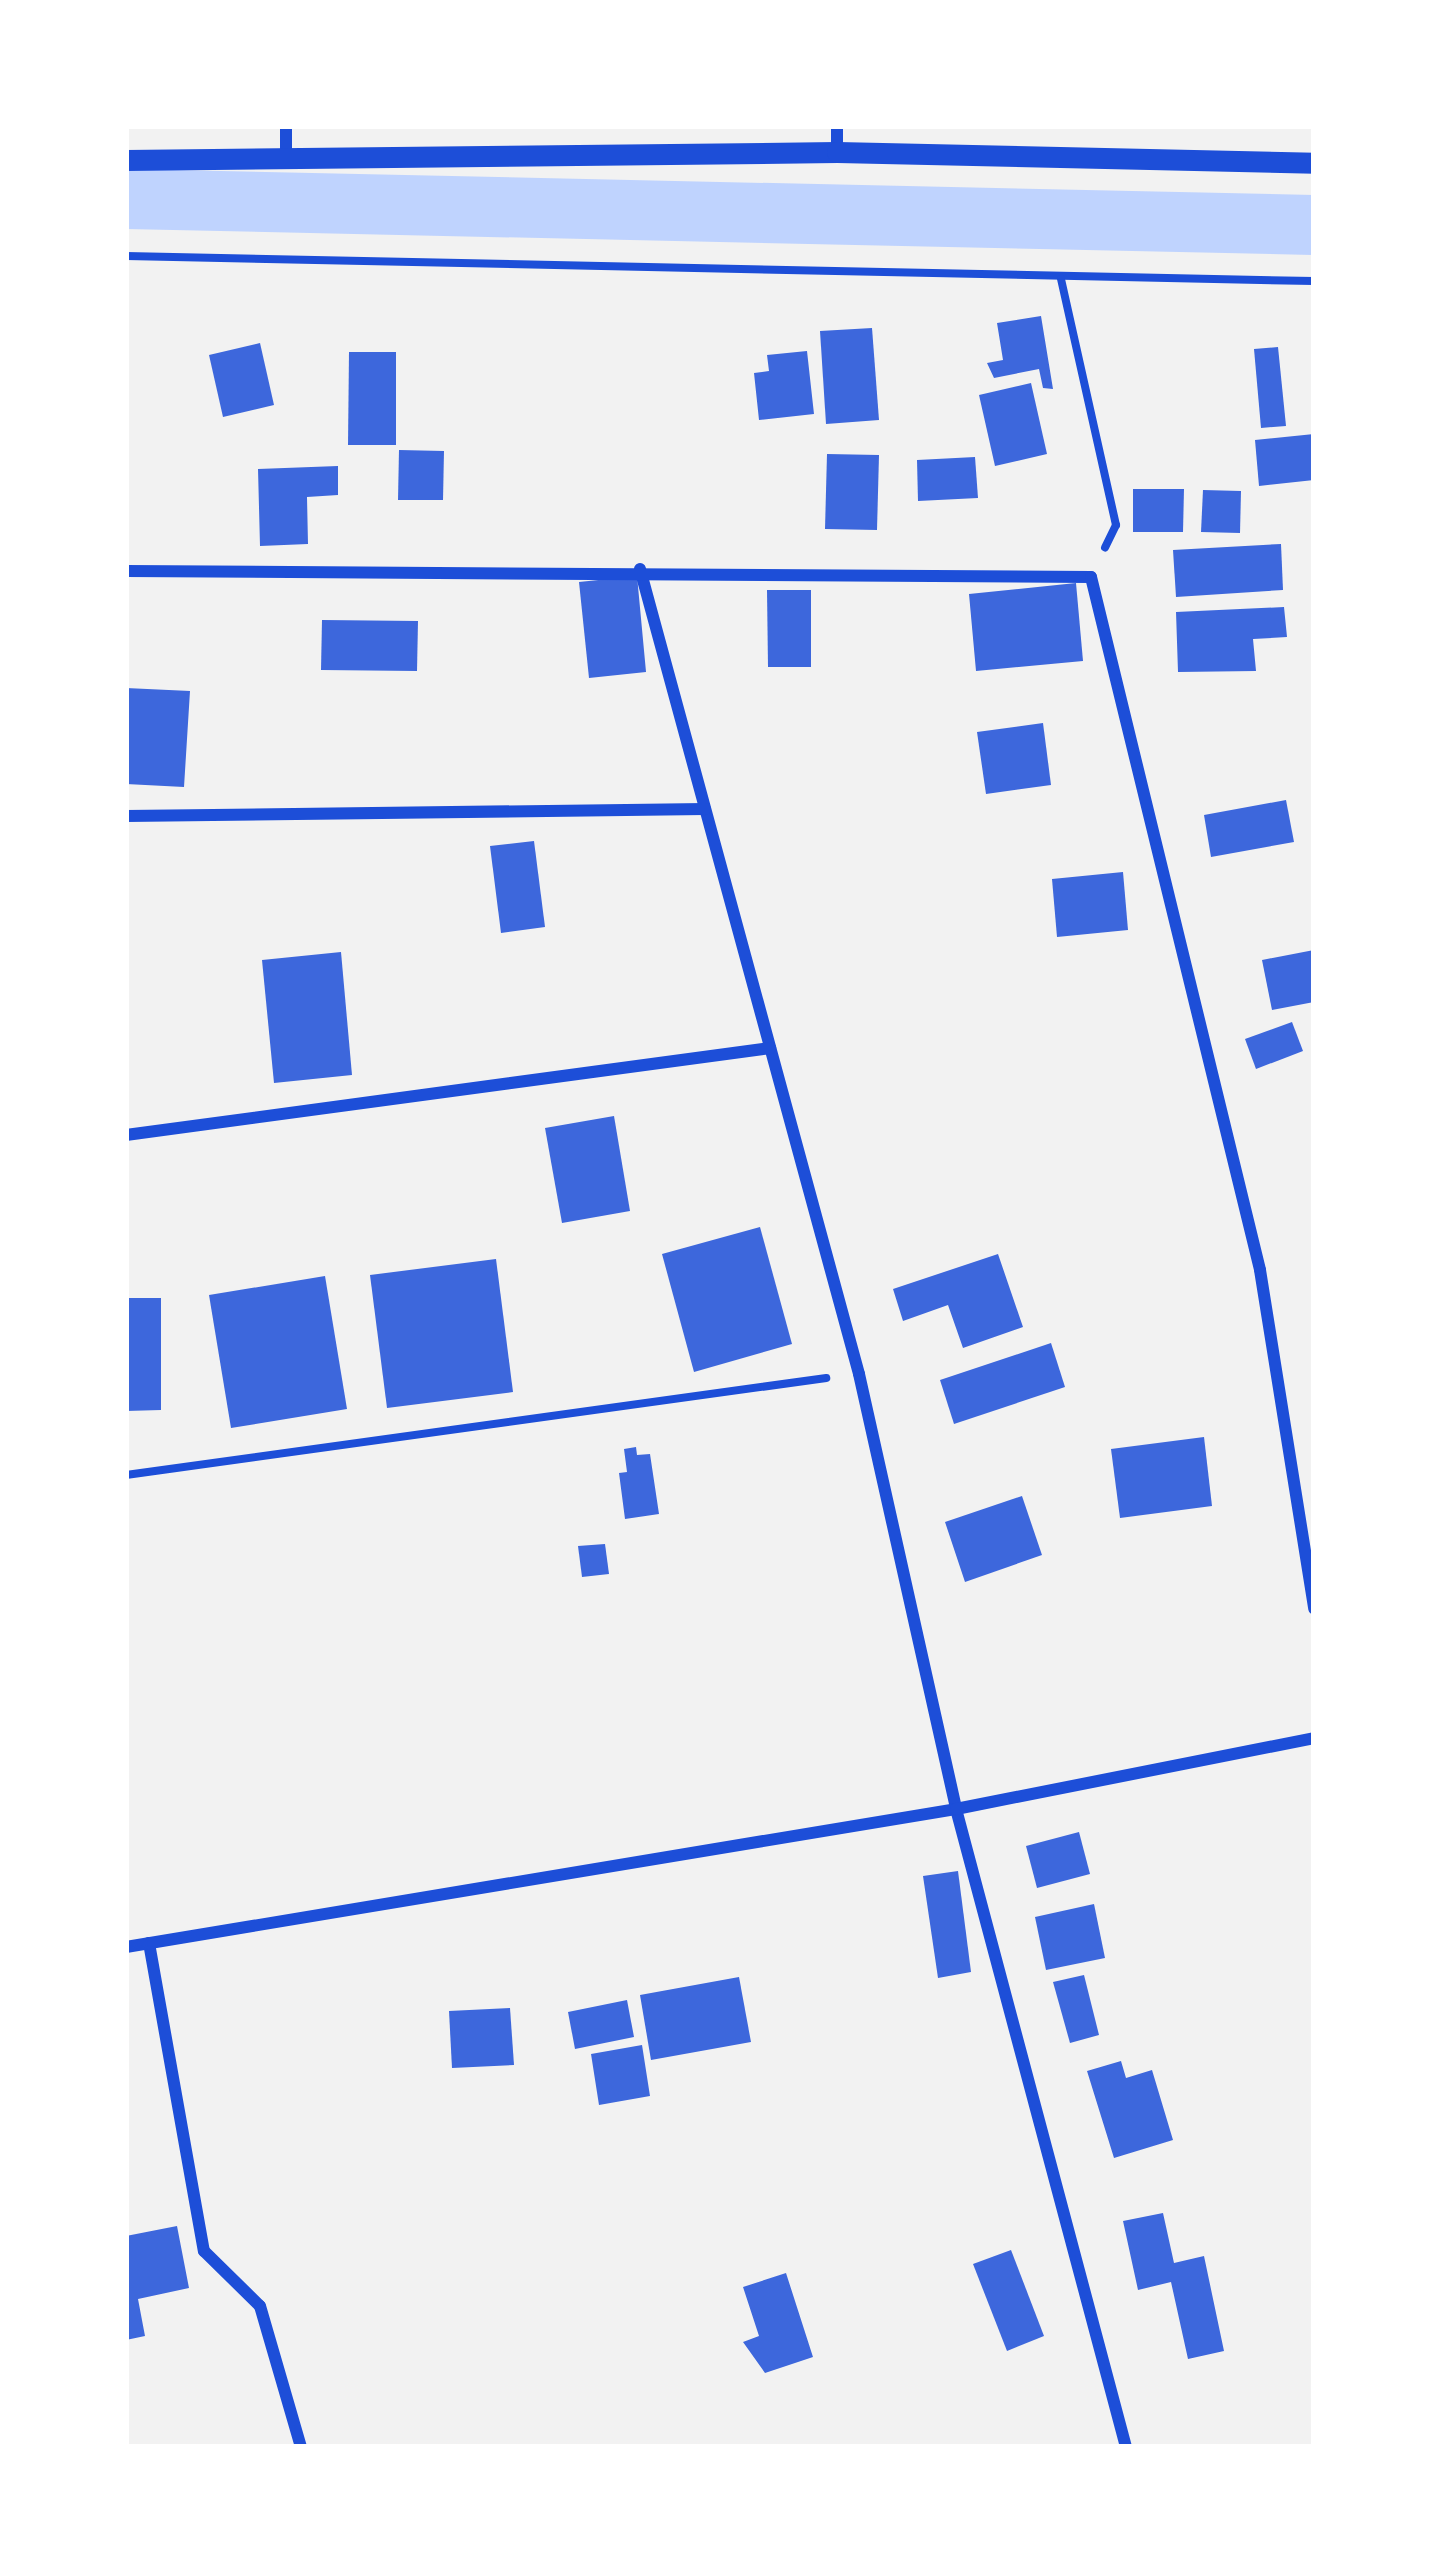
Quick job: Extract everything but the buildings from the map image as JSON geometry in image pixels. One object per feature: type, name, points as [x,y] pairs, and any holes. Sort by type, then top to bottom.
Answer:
[{"type":"street","points":[[286,126],[286,164]]},
{"type":"street","points":[[837,126],[837,152]]},
{"type":"street","points":[[126,160],[286,164],[837,152],[1314,164]]},
{"type":"street","points":[[640,569],[859,1374],[956,1809],[1126,2447]]},
{"type":"street","points":[[126,571],[640,569],[1091,577],[1260,1270],[1314,1609]]},
{"type":"street","points":[[126,816],[705,809]]},
{"type":"street","points":[[126,1135],[770,1048]]},
{"type":"street","points":[[126,1947],[956,1809],[1314,1738]]},
{"type":"street","points":[[149,1943],[204,2251],[260,2306],[302,2447]]},
{"type":"path","points":[[126,256],[1314,281]]},
{"type":"path","points":[[1061,279],[1116,525],[1091,577]]},
{"type":"path","points":[[126,1475],[859,1374]]},
{"type":"waterway","points":[[126,199],[1314,225]]}]
